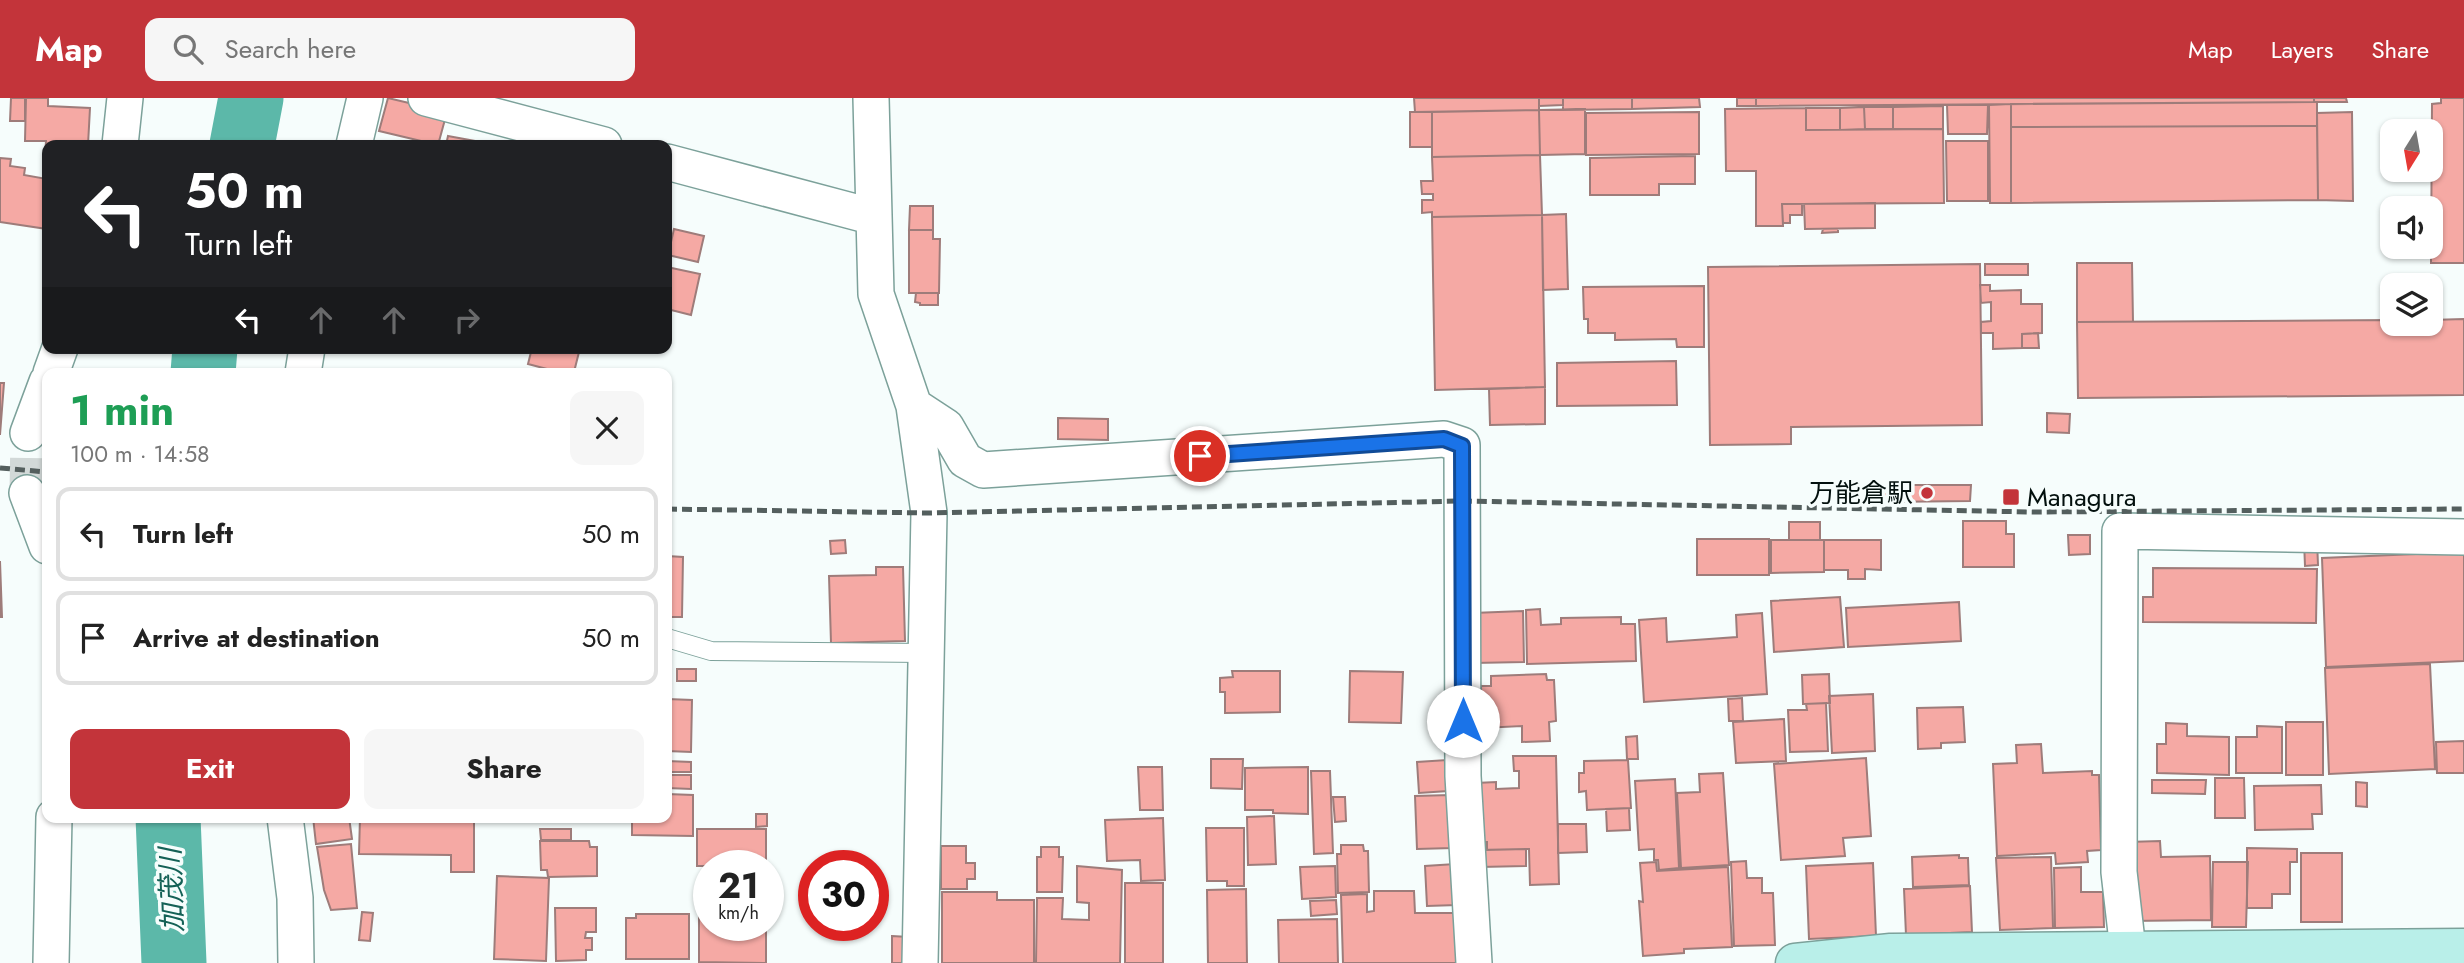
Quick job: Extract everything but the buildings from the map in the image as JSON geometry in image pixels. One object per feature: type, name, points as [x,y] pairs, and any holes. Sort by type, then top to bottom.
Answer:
[{"type":"main road","points":[[1796,963],[1891,953],[2128,950],[2371,955],[2464,948]]},
{"type":"street","points":[[121,140],[125,98]]},
{"type":"street","points":[[355,140],[365,98]]},
{"type":"street","points":[[426,98],[585,140]]},
{"type":"street","points":[[871,98],[876,294],[915,406],[929,513],[920,963]]},
{"type":"street","points":[[672,163],[874,217]]},
{"type":"street","points":[[28,433],[42,396]]},
{"type":"street","points":[[915,406],[946,427],[965,460],[983,470],[1444,439],[1462,446],[1463,776],[1474,963]]},
{"type":"street","points":[[27,493],[42,533]]},
{"type":"street","points":[[2128,950],[2119,872],[2120,531],[2464,537]]},
{"type":"street","points":[[51,963],[54,823]]},
{"type":"street","points":[[286,823],[295,898],[296,963]]},
{"type":"lane","points":[[672,639],[711,651],[925,653]]},
{"type":"waterway","name":"加茂川","points":[[243,140],[251,98]]},
{"type":"waterway","name":"加茂川","points":[[203,368],[205,354]]},
{"type":"waterway","name":"加茂川","points":[[168,823],[174,963]]},
{"type":"tunnel","points":[[27,493],[28,433]]},
{"type":"railway","points":[[0,468],[42,472]]},
{"type":"railway","points":[[672,509],[929,513],[1462,501],[2033,512],[2464,509]]},
{"type":"place","name":"万能倉駅","points":[[1927,493]]},
{"type":"place","name":"Managura","points":[[2011,497]]},
{"type":"route","points":[[1200,456],[1444,439],[1462,446],[1463,721]]}]
